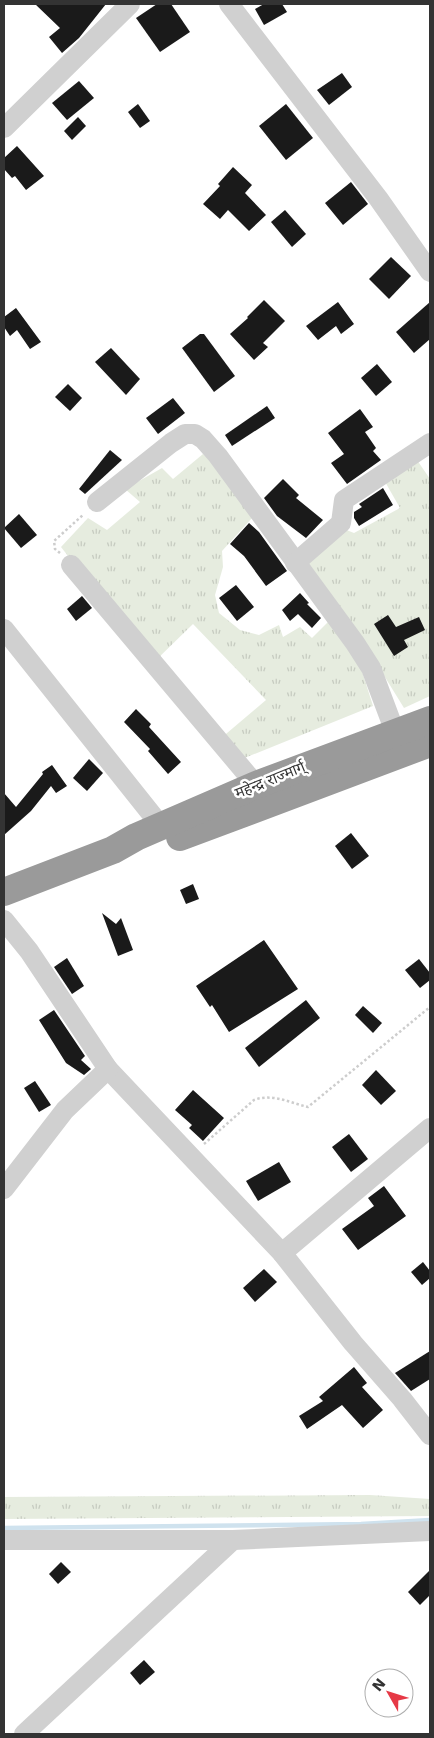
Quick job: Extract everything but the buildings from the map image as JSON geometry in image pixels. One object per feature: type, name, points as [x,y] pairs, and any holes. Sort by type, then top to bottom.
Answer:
[{"type":"highway","name":"महेन्द्र राज्मार्ग्","points":[[4,892],[113,850],[136,837],[256,785],[430,720]]},
{"type":"highway","name":"महेन्द्र राज्मार्ग्","points":[[113,850],[138,849],[163,844],[265,804],[430,744]]},
{"type":"street","points":[[4,128],[130,4]]},
{"type":"street","points":[[229,4],[378,198],[430,272]]},
{"type":"street","points":[[97,502],[171,442],[185,434],[195,434],[203,439],[218,456],[355,643],[370,668],[395,732]]},
{"type":"street","points":[[295,563],[341,523],[344,500],[430,443]]},
{"type":"street","points":[[71,565],[256,785]]},
{"type":"street","points":[[4,629],[161,826]]},
{"type":"street","points":[[4,920],[29,952],[108,1069],[282,1253],[353,1343],[402,1399],[430,1435]]},
{"type":"street","points":[[4,1189],[65,1110],[108,1069]]},
{"type":"street","points":[[282,1253],[430,1128]]},
{"type":"street","points":[[4,1540],[233,1540],[430,1531]]},
{"type":"street","points":[[24,1734],[233,1540]]},
{"type":"path","points":[[71,565],[55,549],[54,541],[97,502]]},
{"type":"path","points":[[190,1156],[254,1100],[262,1097],[274,1097],[308,1107],[430,1007]]},
{"type":"green space","points":[[203,454],[211,461],[252,518],[222,551],[223,567],[215,595],[219,613],[240,630],[259,635],[279,625],[283,637],[300,627],[312,638],[331,619],[355,649],[373,706],[237,761],[220,739],[266,700],[193,624],[152,664],[61,547],[88,518],[107,530],[140,502],[125,489],[162,468],[173,479]]},
{"type":"green space","points":[[417,460],[430,479],[430,696],[404,708],[351,622],[306,566],[344,529],[354,533],[400,508],[384,480]]},
{"type":"green space","points":[[370,1495],[430,1499],[430,1516],[4,1519],[4,1497]]},
{"type":"waterway","points":[[4,1528],[361,1524],[430,1520]]}]
